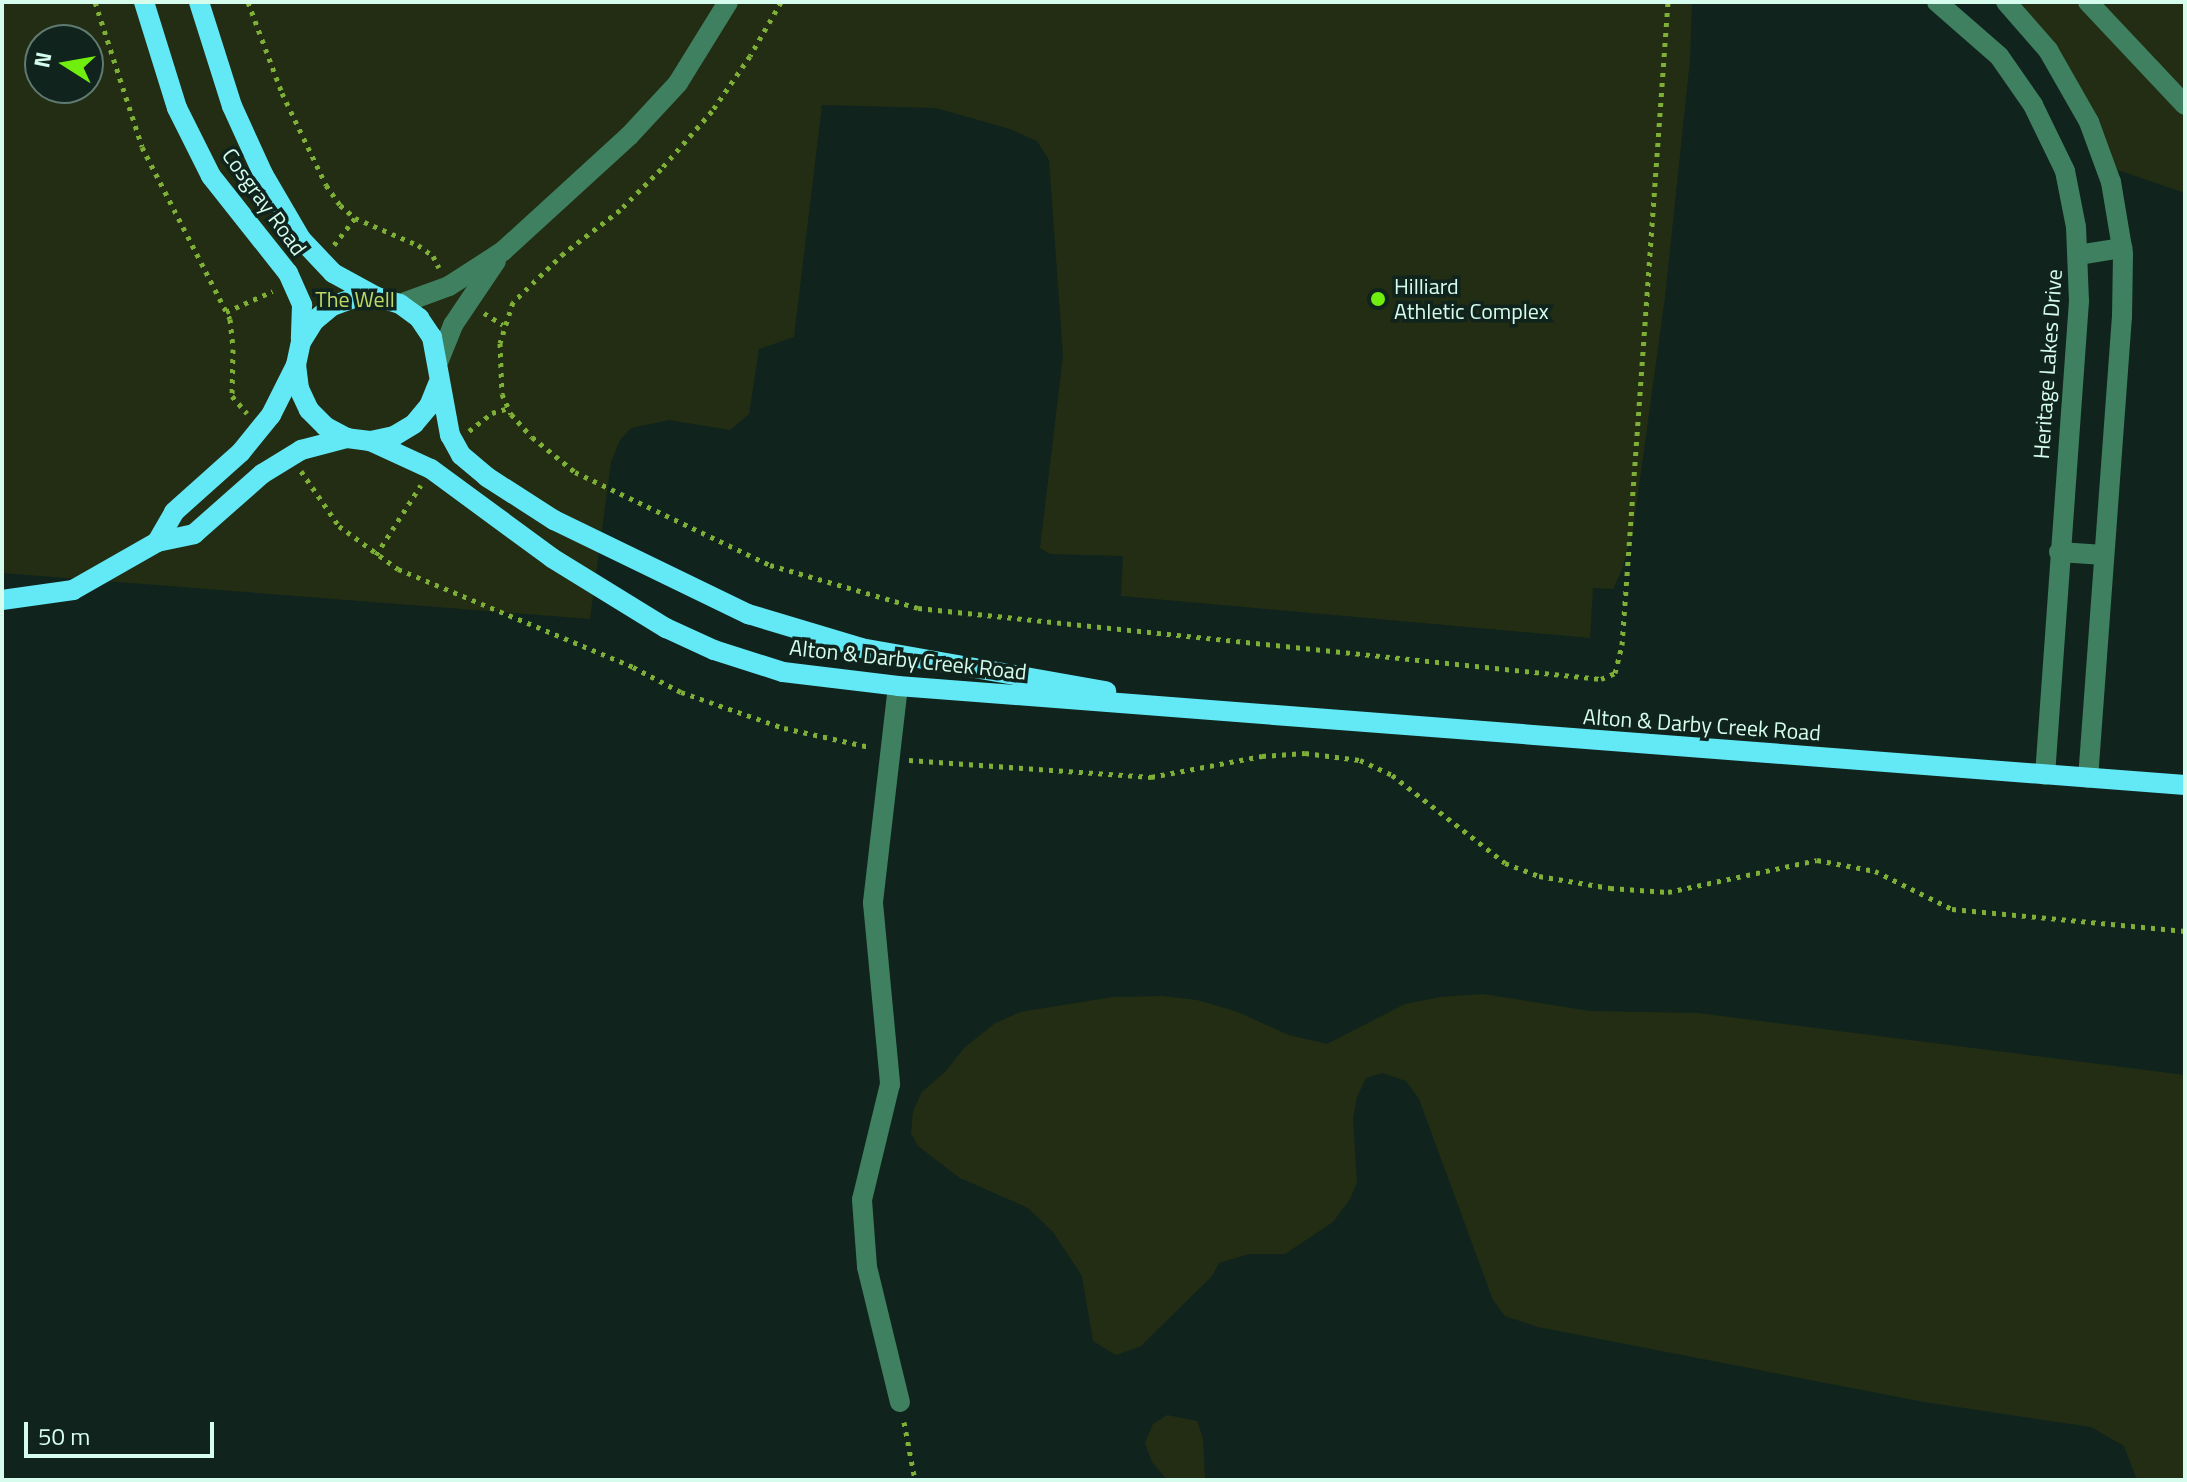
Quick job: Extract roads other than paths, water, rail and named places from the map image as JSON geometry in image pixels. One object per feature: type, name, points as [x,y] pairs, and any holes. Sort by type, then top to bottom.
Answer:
[{"type":"main road","name":"Cosgray Road","points":[[144,2],[177,108],[211,176],[288,273],[302,305],[301,342]]},
{"type":"main road","name":"Cosgray Road","points":[[199,2],[232,106],[263,174],[301,239],[333,273],[377,297]]},
{"type":"main road","points":[[157,542],[174,512],[241,452],[271,415],[296,365],[301,342],[314,321],[332,306],[354,298],[377,297],[400,304],[426,328],[439,360],[438,384],[429,406],[414,424],[394,436],[370,441],[347,438],[326,427],[309,410],[299,389],[296,365]]},
{"type":"main road","name":"Alton & Darby Creek Road","points":[[438,384],[450,435],[461,455],[487,477],[554,520],[748,614],[861,648],[1216,711]]},
{"type":"main road","points":[[2,600],[73,590],[157,542],[194,534],[262,474],[301,450],[347,438]]},
{"type":"main road","name":"Alton & Darby Creek Road","points":[[370,441],[431,469],[552,558],[666,628],[714,650],[783,672],[898,686],[2185,785]]},
{"type":"street","points":[[400,304],[449,286],[503,251],[629,136],[678,83],[728,2]]},
{"type":"street","name":"Heritage Lakes Drive","points":[[1937,2],[1999,56],[2033,105],[2065,171],[2078,255],[2075,361],[2045,775]]},
{"type":"street","points":[[2006,2],[2048,50],[2089,122],[2111,182],[2122,248],[2122,316],[2088,778]]},
{"type":"street","points":[[2088,2],[2185,105]]},
{"type":"street","points":[[2078,255],[2122,248]]},
{"type":"street","points":[[439,360],[453,325],[503,251]]},
{"type":"street","points":[[2059,552],[2104,555]]},
{"type":"street","points":[[898,686],[873,903],[890,1084],[862,1200],[867,1267],[900,1402]]},
{"type":"place","name":"Hilliard Athletic Complex","points":[[1378,299]]},
{"type":"park label","name":"The Well","points":[[355,300]]}]
